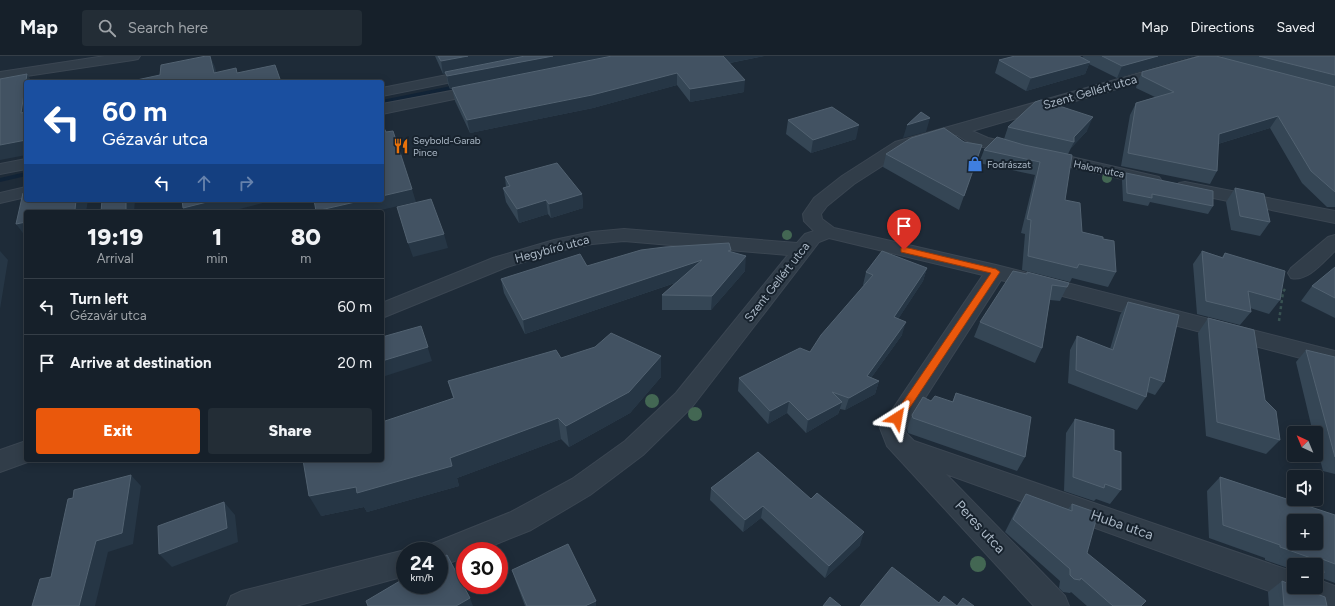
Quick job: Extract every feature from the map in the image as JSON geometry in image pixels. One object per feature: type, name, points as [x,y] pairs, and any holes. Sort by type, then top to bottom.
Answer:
[{"type":"street","points":[[0,76],[133,56]]},
{"type":"street","name":"Szent Gellért utca","points":[[828,232],[813,221],[812,214],[820,202],[848,180],[901,146],[1213,61]]},
{"type":"street","points":[[384,92],[492,70]]},
{"type":"street","points":[[384,109],[500,86]]},
{"type":"street","name":"Halom utca","points":[[960,130],[983,142],[1030,153],[1242,200],[1335,217]]},
{"type":"street","points":[[0,169],[24,164]]},
{"type":"street","points":[[0,198],[24,192]]},
{"type":"street","points":[[828,232],[996,272],[1335,359]]},
{"type":"street","name":"Szent Gellért utca","points":[[448,550],[521,521],[581,486],[634,448],[684,400],[812,238],[828,232]]},
{"type":"street","name":"Hegybíró utca","points":[[384,310],[530,252],[567,242],[597,237],[624,235],[803,250]]},
{"type":"street","points":[[1298,273],[1335,241]]},
{"type":"street","name":"Peres utca","points":[[996,272],[892,428],[896,439],[1054,606]]},
{"type":"street","name":"Huba utca","points":[[906,449],[1287,584]]},
{"type":"street","points":[[0,461],[24,453]]},
{"type":"street","points":[[242,606],[396,565]]},
{"type":"street","points":[[1317,594],[1335,600]]},
{"type":"path","points":[[1276,344],[1283,292],[1298,273]]},
{"type":"building","points":[[210,56],[214,73],[236,68],[237,73],[275,65],[280,80],[137,80],[160,75],[161,65]]},
{"type":"building","points":[[438,56],[468,56],[441,61]]},
{"type":"building","points":[[525,56],[553,56],[447,76],[445,72]]},
{"type":"building","points":[[612,56],[723,56],[745,80],[690,89],[677,73],[592,95],[467,120],[452,88]]},
{"type":"building","points":[[1015,56],[1079,56],[1090,62],[1031,78],[999,60]]},
{"type":"building","points":[[1102,56],[1158,56],[1122,66]]},
{"type":"building","points":[[1200,56],[1216,56],[1335,87],[1335,192],[1311,171],[1278,116],[1219,134],[1217,171],[1128,153],[1136,103],[1174,92],[1142,76],[1142,72]]},
{"type":"building","points":[[1259,56],[1335,56],[1335,75]]},
{"type":"building","points":[[27,74],[26,80],[24,80],[24,94],[21,113],[24,112],[24,140],[0,145],[0,79]]},
{"type":"building","points":[[1041,100],[1093,117],[1074,137],[1074,142],[1008,127],[1035,102]]},
{"type":"building","points":[[832,107],[859,125],[813,140],[788,120]]},
{"type":"building","points":[[921,112],[930,118],[907,125]]},
{"type":"building","points":[[384,128],[386,132],[393,131],[412,189],[384,196]]},
{"type":"building","points":[[944,128],[964,142],[982,145],[964,196],[886,154],[911,138]]},
{"type":"building","points":[[997,137],[1024,145],[1072,155],[1065,200],[1080,203],[1082,232],[1114,241],[1116,272],[1079,264],[1077,268],[1028,256],[1031,220],[1027,219],[1040,162],[984,150]]},
{"type":"building","points":[[557,163],[582,194],[549,204],[546,200],[517,209],[503,188],[510,186],[505,177]]},
{"type":"building","points":[[1126,173],[1213,191],[1213,206],[1152,194],[1152,198],[1127,193]]},
{"type":"building","points":[[1235,188],[1264,194],[1270,222],[1240,216]]},
{"type":"building","points":[[23,193],[24,202],[76,202],[75,210],[24,210],[24,222],[16,224]]},
{"type":"building","points":[[431,199],[444,234],[408,243],[397,207]]},
{"type":"building","points":[[102,202],[126,202],[126,210],[101,210]]},
{"type":"building","points":[[182,202],[207,202],[183,208]]},
{"type":"building","points":[[314,202],[355,202],[320,210],[316,210]]},
{"type":"building","points":[[729,243],[731,250],[728,251],[746,256],[712,296],[662,295],[702,260],[523,320],[501,279],[580,254],[587,266],[641,250]]},
{"type":"building","points":[[882,251],[927,268],[894,317],[906,322],[867,376],[879,381],[849,398],[832,392],[842,402],[808,420],[789,401],[770,411],[739,378],[800,348],[810,352],[821,335],[873,275],[866,272]]},
{"type":"building","points":[[1202,251],[1223,258],[1225,253],[1285,271],[1280,300],[1248,291],[1251,312],[1206,301]]},
{"type":"building","points":[[1335,267],[1335,298],[1312,286]]},
{"type":"building","points":[[1013,271],[1027,274],[1027,272],[1069,283],[1067,287],[1052,285],[1042,348],[980,322]]},
{"type":"building","points":[[1128,302],[1179,315],[1164,382],[1150,377],[1146,397],[1076,370],[1077,336],[1113,350]]},
{"type":"building","points":[[1208,318],[1254,330],[1265,400],[1276,411],[1280,440],[1217,422]]},
{"type":"building","points":[[421,326],[428,347],[384,360],[384,336]]},
{"type":"building","points":[[611,333],[661,356],[629,392],[566,426],[558,418],[450,458],[452,466],[357,493],[356,487],[309,496],[303,462],[384,462],[384,421],[454,398],[448,381],[556,350],[561,358],[595,347]]},
{"type":"building","points":[[1306,350],[1335,357],[1335,457]]},
{"type":"building","points":[[956,393],[1031,417],[1025,457],[913,418],[912,415],[923,397],[931,401],[935,396],[953,402]]},
{"type":"building","points":[[1075,419],[1114,430],[1114,450],[1121,452],[1121,490],[1105,484],[1104,488],[1073,477]]},
{"type":"building","points":[[758,452],[811,499],[817,493],[864,532],[829,566],[763,506],[745,520],[711,488]]},
{"type":"building","points":[[131,475],[122,533],[96,541],[79,606],[32,606],[40,579],[51,577],[68,499],[73,498],[74,490]]},
{"type":"building","points":[[1220,477],[1287,499],[1287,506],[1308,506],[1335,515],[1335,564],[1323,559],[1323,558],[1311,558],[1288,550],[1323,550],[1323,514],[1287,514],[1287,549],[1280,547],[1280,545],[1223,525]]},
{"type":"building","points":[[1026,494],[1072,511],[1072,504],[1098,513],[1087,553],[1146,601],[1141,606],[1113,606],[1081,578],[1080,580],[1074,579],[1070,575],[1070,569],[1013,519]]},
{"type":"building","points":[[224,502],[227,528],[159,554],[158,526]]},
{"type":"building","points":[[568,544],[596,601],[585,606],[527,606],[512,570]]},
{"type":"building","points":[[448,557],[456,572],[456,594],[468,594],[470,598],[456,606],[368,606],[366,601],[396,583],[396,594],[448,594]]},
{"type":"building","points":[[892,567],[939,603],[944,596],[957,606],[860,606]]},
{"type":"building","points":[[1282,581],[1287,583],[1287,594],[1317,594],[1325,597],[1327,606],[1284,606]]},
{"type":"building","points":[[830,597],[841,606],[823,606]]},
{"type":"building","points":[[963,598],[974,606],[957,606]]},
{"type":"waterway","points":[[384,102],[461,86]]},
{"type":"waterway","points":[[0,180],[24,174]]},
{"type":"place","name":"Seybold-Garab Pince","points":[[401,146]]},
{"type":"place","name":"Fodrászat","points":[[975,164]]},
{"type":"route","points":[[897,418],[996,272],[904,250]]}]
